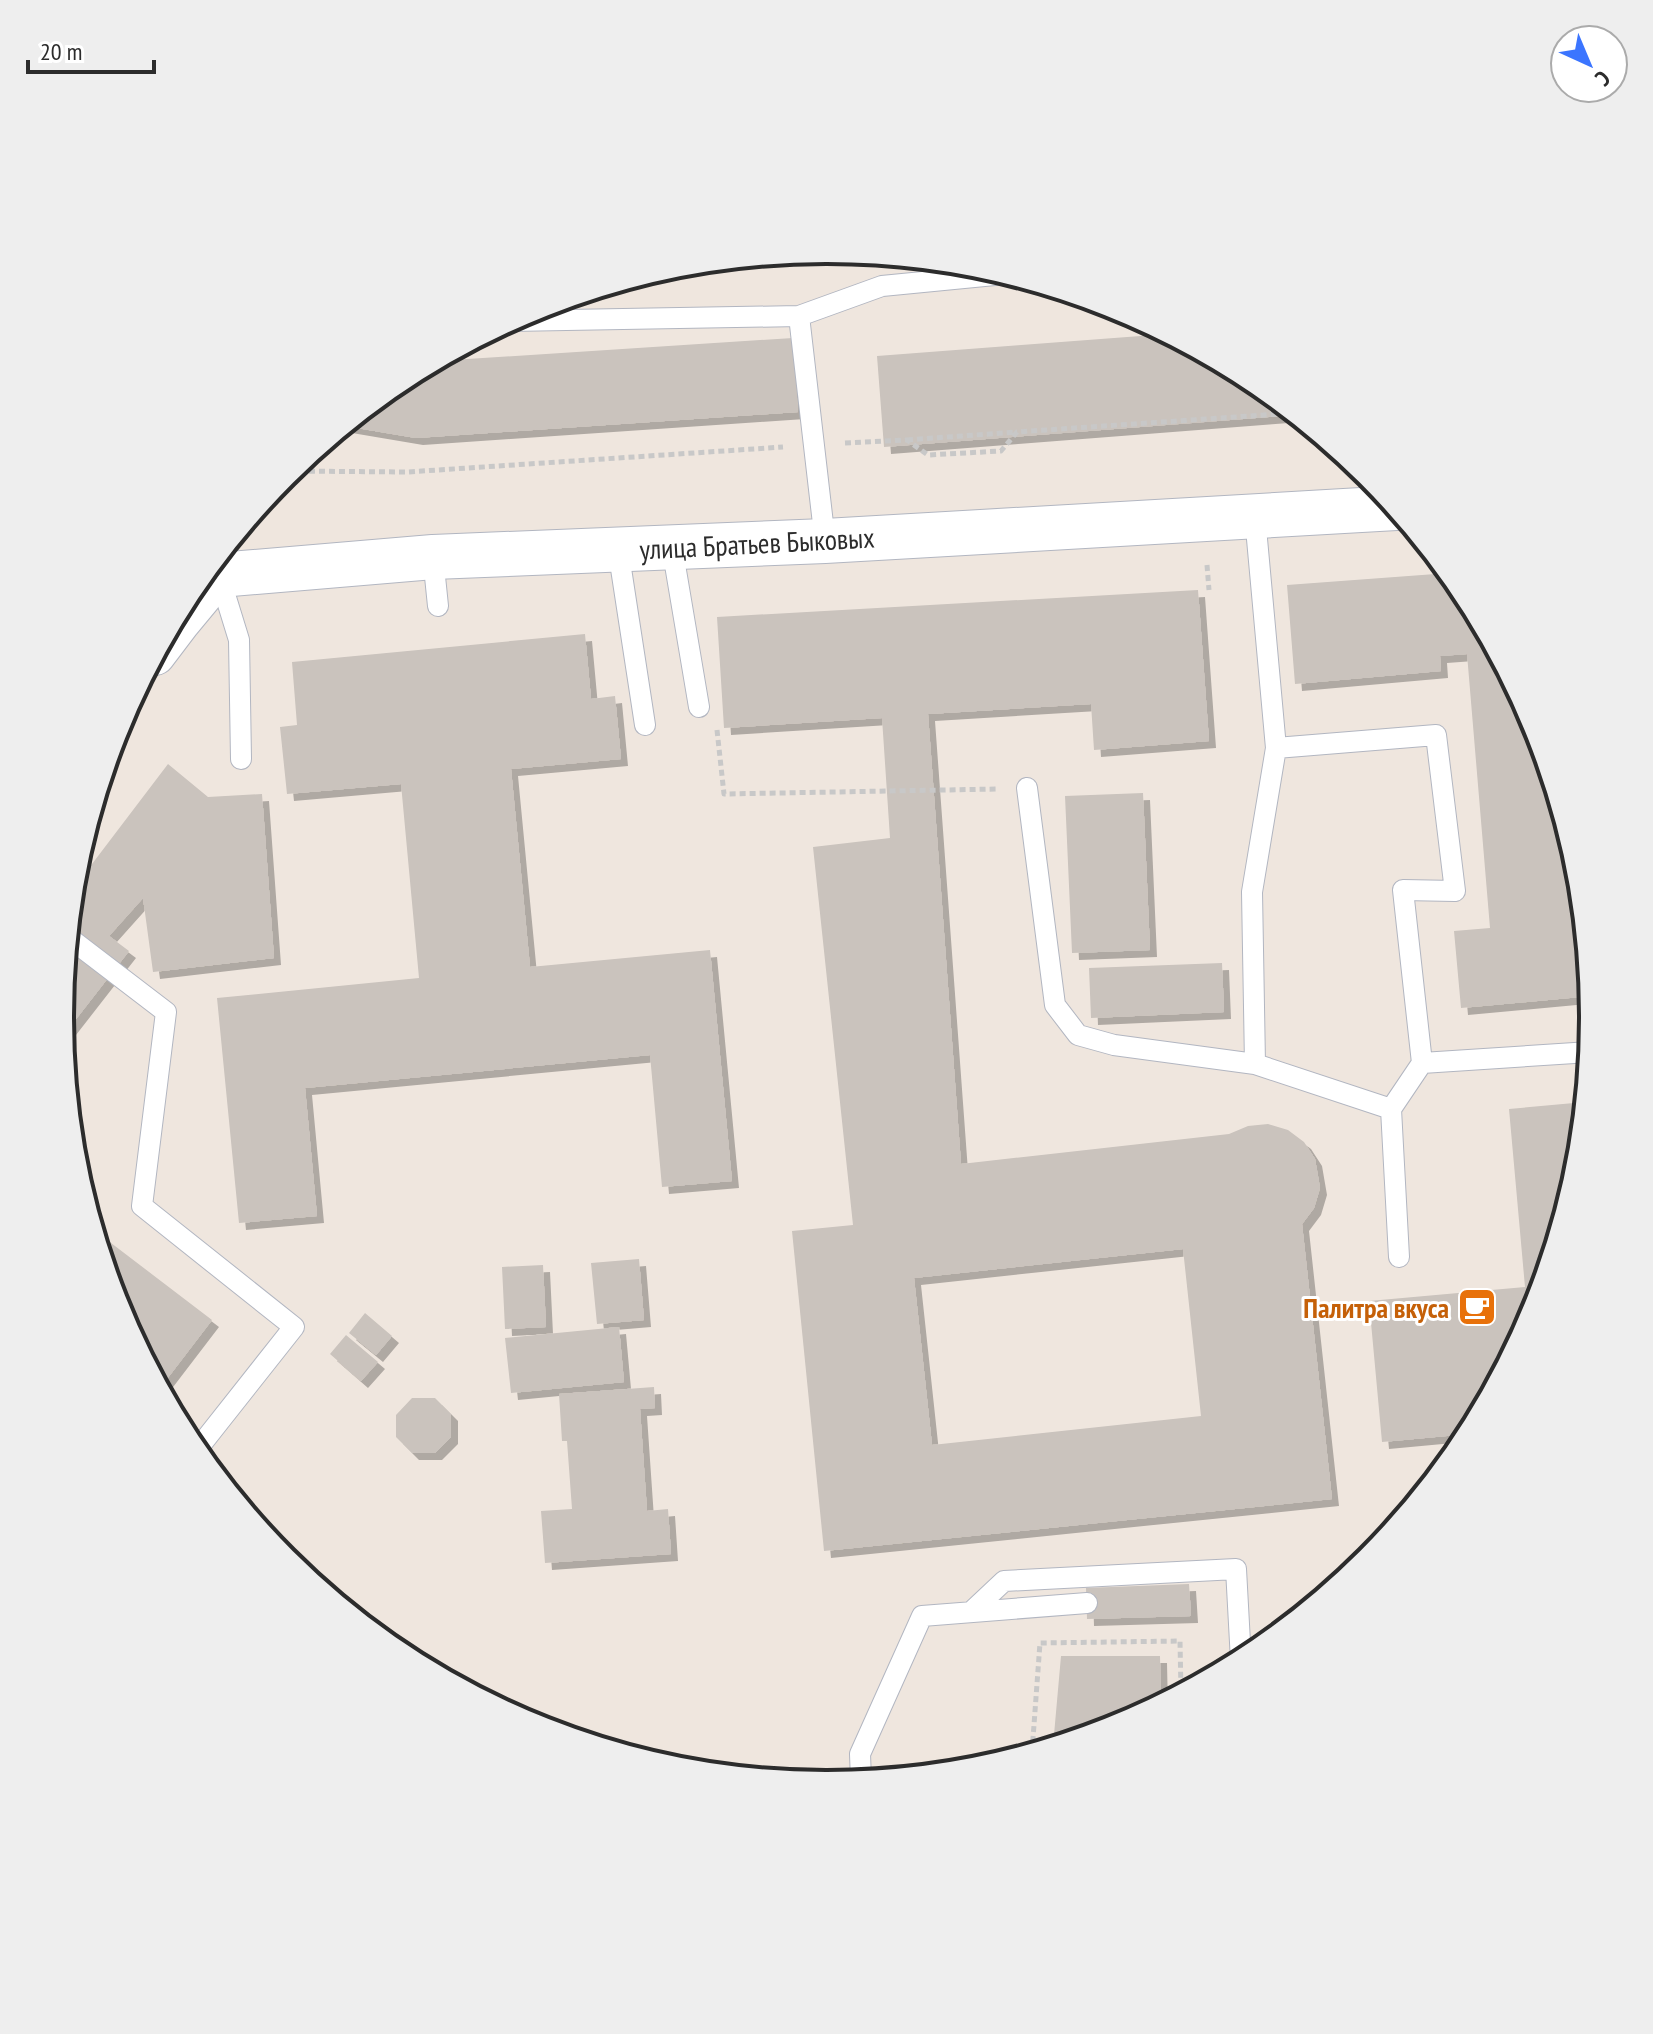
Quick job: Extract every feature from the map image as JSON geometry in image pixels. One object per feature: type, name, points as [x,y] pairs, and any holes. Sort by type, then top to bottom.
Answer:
[{"type":"street","name":"улица Братьев Быковых","points":[[222,571],[433,557],[825,541],[1381,509]]},
{"type":"lane","points":[[543,320],[799,316],[882,286],[966,278]]},
{"type":"lane","points":[[799,316],[825,541]]},
{"type":"lane","points":[[1255,517],[1276,748],[1252,892],[1255,1064]]},
{"type":"lane","points":[[672,547],[707,712]]},
{"type":"lane","points":[[618,549],[645,725]]},
{"type":"lane","points":[[433,557],[438,606]]},
{"type":"lane","points":[[216,578],[239,640],[241,759]]},
{"type":"lane","points":[[1276,748],[1436,735],[1455,891],[1403,890],[1422,1063],[1391,1109],[1399,1257]]},
{"type":"lane","points":[[1027,788],[1055,1005],[1078,1035],[1114,1045],[1255,1064],[1391,1109]]},
{"type":"lane","points":[[78,945],[166,1012],[142,1206],[294,1327],[205,1440]]},
{"type":"lane","points":[[1422,1063],[1578,1053]]},
{"type":"lane","points":[[971,1612],[1004,1581],[1236,1569],[1240,1646]]},
{"type":"lane","points":[[861,1769],[860,1754],[922,1616],[1087,1603]]},
{"type":"path","points":[[907,440],[1017,432]]},
{"type":"path","points":[[1207,565],[1209,590]]},
{"type":"path","points":[[707,712],[724,794],[1027,788]]},
{"type":"path","points":[[1033,1740],[1040,1643],[1180,1641],[1181,1681]]},
{"type":"building","points":[[1145,336],[1203,365],[1280,416],[884,447],[877,356]]},
{"type":"building","points":[[793,338],[798,412],[416,438],[358,428],[408,391],[461,359]]},
{"type":"building","points":[[1434,574],[1452,599],[1501,684],[1539,775],[1565,870],[1573,919],[1578,997],[1461,1008],[1454,931],[1490,928],[1467,654],[1440,656],[1441,671],[1295,684],[1287,585]]},
{"type":"building","points":[[1198,590],[1209,741],[1094,750],[1091,704],[928,714],[961,1164],[1229,1134],[1248,1126],[1268,1124],[1288,1130],[1304,1142],[1315,1159],[1320,1188],[1314,1208],[1302,1224],[1332,1499],[824,1551],[792,1231],[853,1225],[813,847],[890,838],[882,718],[724,728],[717,617]],"holes":[[[1183,1249],[1201,1416],[932,1445],[914,1278]]]},
{"type":"building","points":[[585,634],[591,699],[615,696],[621,759],[511,769],[530,967],[710,950],[732,1181],[662,1187],[650,1055],[305,1088],[317,1216],[239,1223],[217,998],[419,978],[401,784],[287,794],[280,727],[297,725],[292,662]]},
{"type":"building","points":[[168,764],[208,797],[262,794],[274,958],[153,972],[143,898],[109,936],[129,951],[74,1021],[80,919],[88,869]]},
{"type":"building","points":[[1143,793],[1150,950],[1072,953],[1065,796]]},
{"type":"building","points":[[1222,963],[1224,1012],[1091,1018],[1089,968]]},
{"type":"building","points":[[1574,1103],[1565,1164],[1553,1212],[1522,1305],[1478,1393],[1452,1436],[1382,1442],[1369,1301],[1525,1287],[1509,1109]]},
{"type":"building","points":[[109,1241],[212,1320],[167,1379],[131,1305]]},
{"type":"building","points":[[639,1259],[644,1320],[597,1324],[591,1263]]},
{"type":"building","points":[[543,1265],[546,1327],[505,1329],[502,1267]]},
{"type":"building","points":[[365,1313],[392,1336],[376,1355],[349,1333]]},
{"type":"building","points":[[619,1327],[624,1382],[511,1393],[505,1338]]},
{"type":"building","points":[[346,1335],[378,1362],[361,1381],[330,1354]]},
{"type":"building","points":[[654,1387],[655,1408],[640,1409],[647,1511],[668,1509],[671,1554],[545,1563],[541,1511],[572,1509],[567,1441],[562,1441],[559,1394]]},
{"type":"building","points":[[412,1398],[435,1398],[451,1414],[451,1437],[435,1453],[412,1453],[396,1437],[396,1415]]},
{"type":"building","points":[[1189,1584],[1191,1616],[1087,1619],[1086,1588]]},
{"type":"building","points":[[1061,1656],[1160,1656],[1161,1691],[1054,1734]]},
{"type":"place","name":"Палитра вкуса","points":[[1477,1307]]}]
